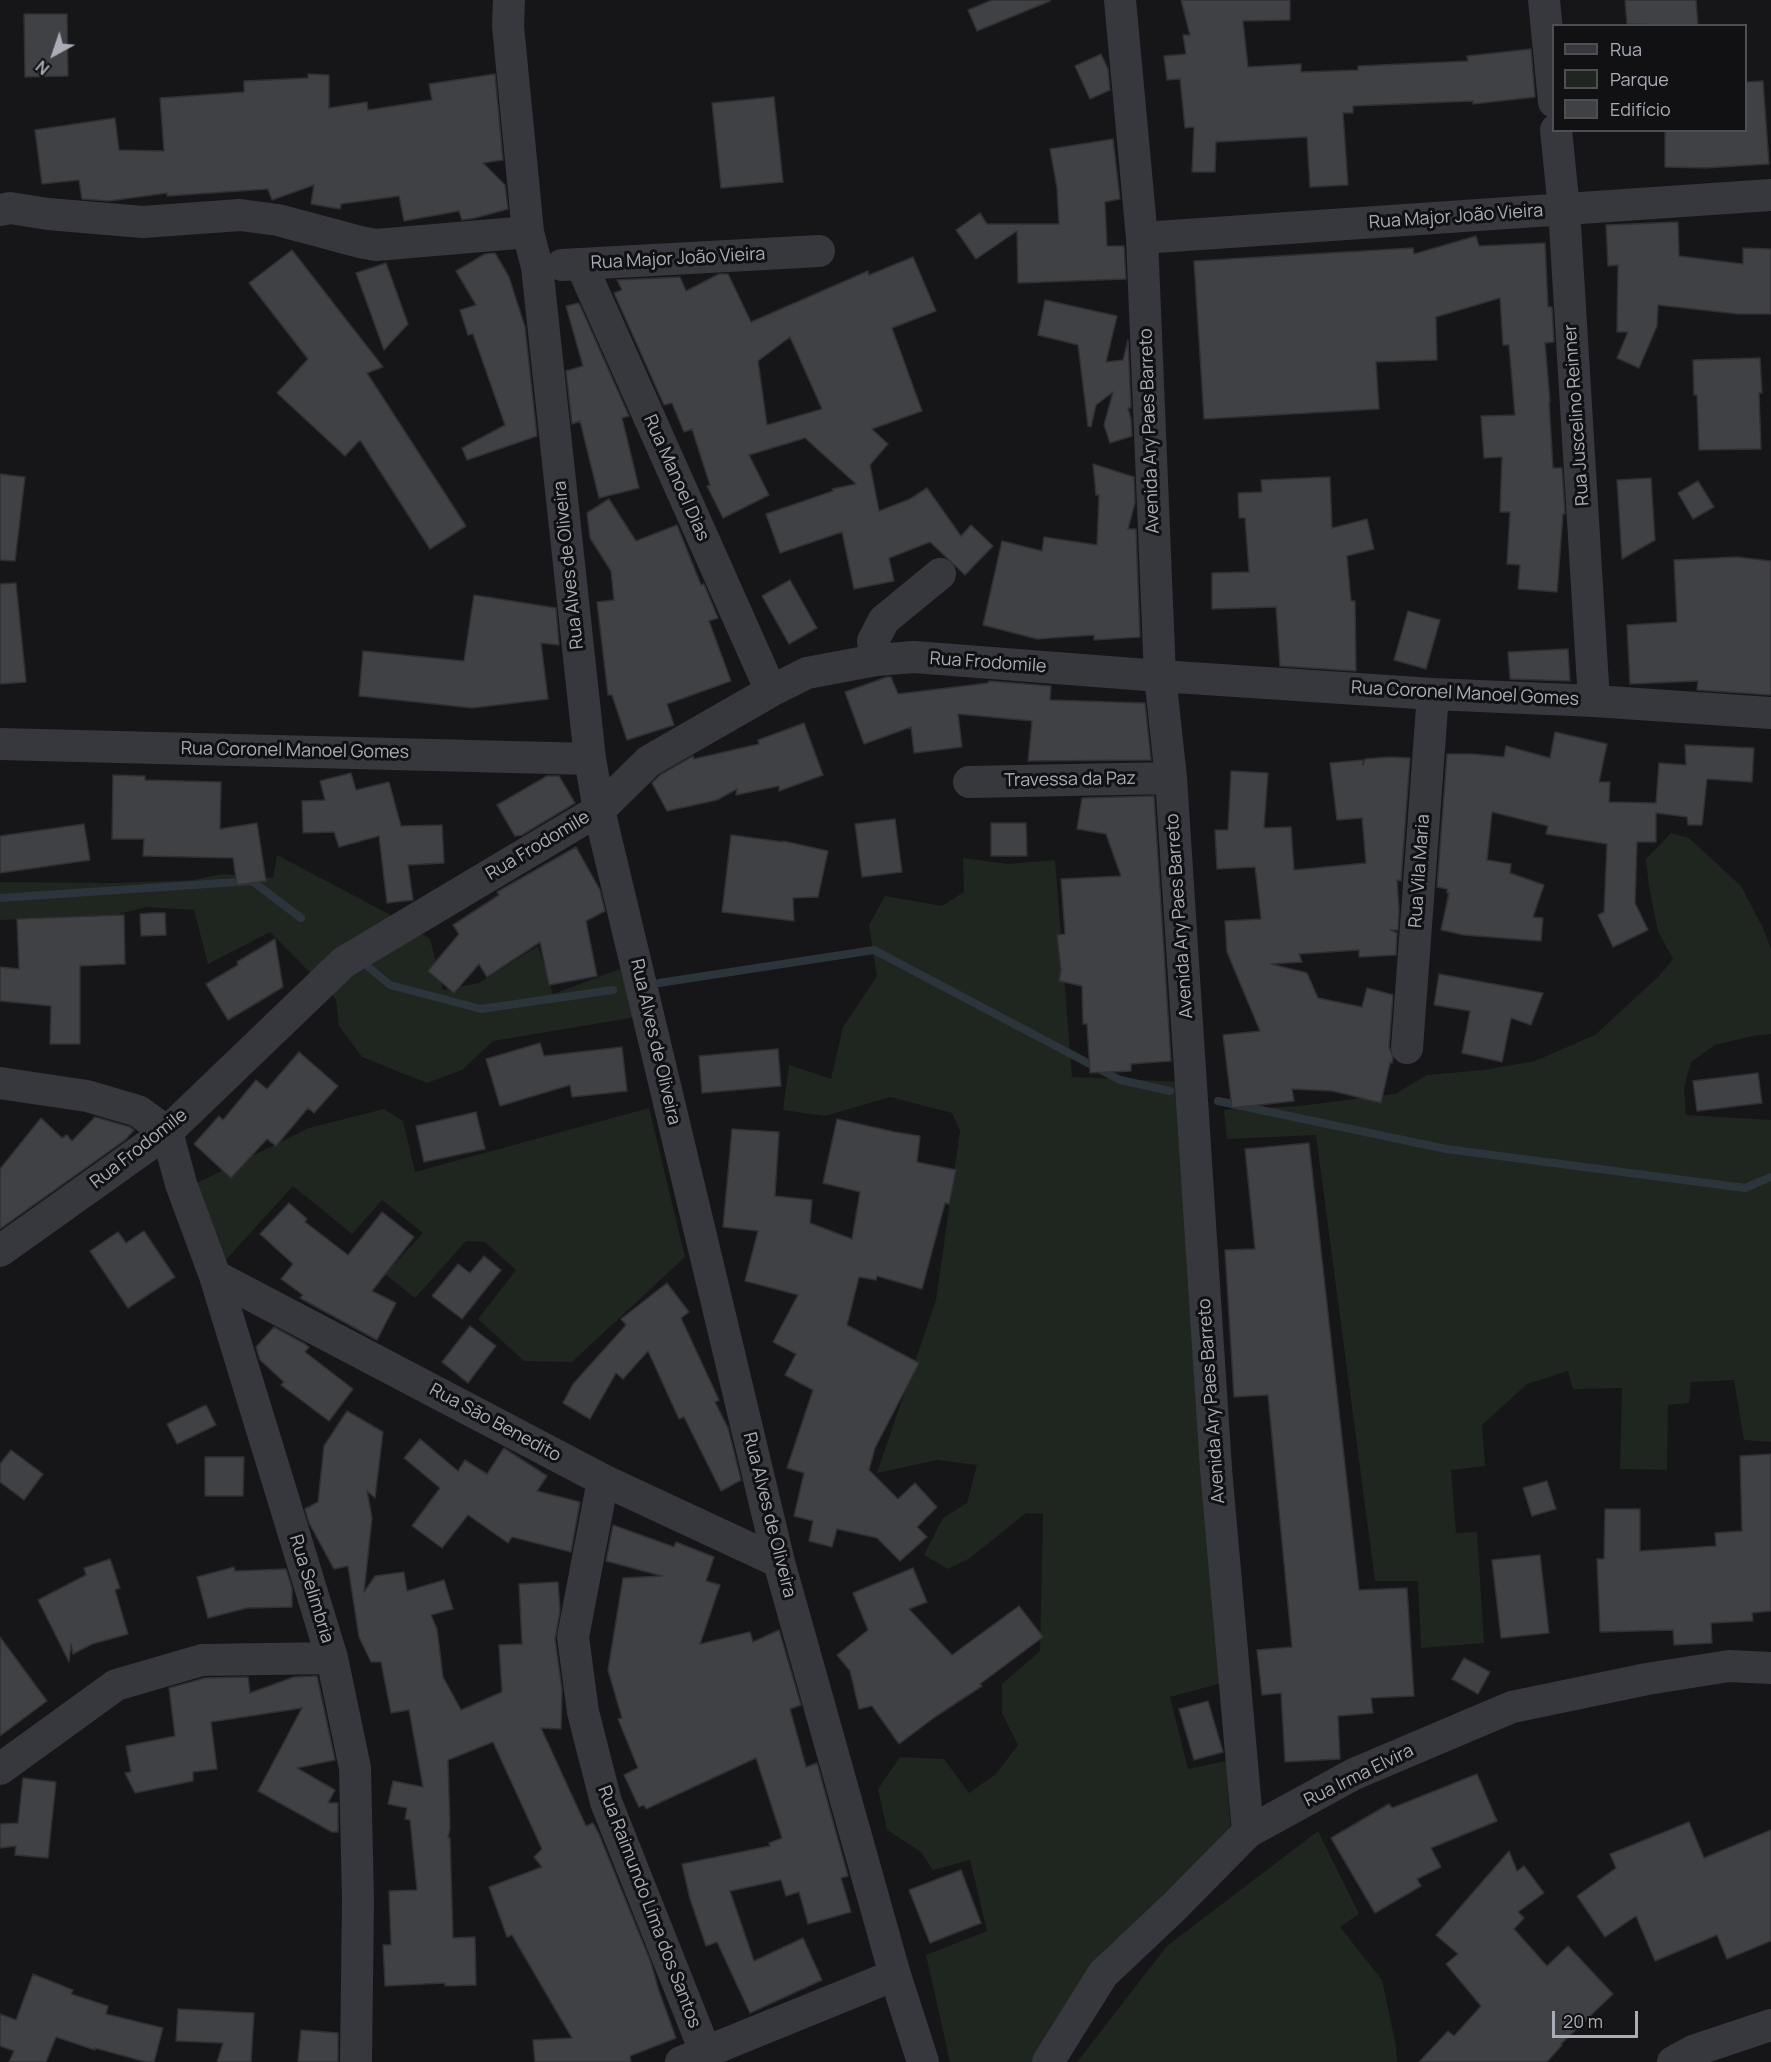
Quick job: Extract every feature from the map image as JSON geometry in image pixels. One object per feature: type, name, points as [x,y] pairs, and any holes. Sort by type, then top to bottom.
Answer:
[{"type":"street","name":"Rua Alves de Oliveira","points":[[509,0],[507,26],[528,232],[537,267],[590,759],[599,810],[779,1562],[896,1975],[923,2062]]},
{"type":"street","name":"Avenida Ary Paes Barreto","points":[[1120,0],[1142,238],[1160,676],[1171,778],[1216,1469],[1248,1832]]},
{"type":"street","points":[[1544,0],[1552,82]]},
{"type":"street","name":"Rua Juscelino Reinner","points":[[1556,132],[1564,209],[1594,701]]},
{"type":"street","name":"Rua Major João Vieira","points":[[1142,238],[1771,195]]},
{"type":"street","points":[[0,210],[10,208],[48,214],[143,222],[240,215],[278,220],[376,245],[528,232]]},
{"type":"street","name":"Rua Major João Vieira","points":[[537,267],[819,251]]},
{"type":"street","name":"Rua Manoel Dias","points":[[581,264],[771,691]]},
{"type":"street","points":[[876,660],[873,641],[884,620],[940,574]]},
{"type":"street","name":"Rua Frodomile","points":[[0,1251],[167,1132],[344,962],[599,810],[649,761],[807,673],[876,660],[914,657],[1160,676]]},
{"type":"street","name":"Rua Coronel Manoel Gomes","points":[[1160,676],[1771,713]]},
{"type":"street","name":"Rua Vila Maria","points":[[1407,1048],[1433,694]]},
{"type":"street","name":"Rua Coronel Manoel Gomes","points":[[0,744],[590,759]]},
{"type":"street","name":"Travessa da Paz","points":[[969,782],[1171,778]]},
{"type":"street","points":[[0,1083],[87,1096],[138,1111],[167,1132]]},
{"type":"street","name":"Rua Selimbria","points":[[167,1132],[181,1184],[215,1276],[332,1658],[355,1768],[358,1899],[356,2062]]},
{"type":"street","name":"Rua São Benedito","points":[[215,1276],[603,1480],[779,1562]]},
{"type":"street","name":"Rua Raimundo Lima dos Santos","points":[[603,1480],[573,1637],[583,1712],[606,1802],[693,2057]]},
{"type":"street","points":[[1729,1666],[1771,1651]]},
{"type":"street","points":[[0,1769],[116,1685],[202,1660],[332,1658]]},
{"type":"street","name":"Rua Irma Elvira","points":[[1048,2062],[1102,1974],[1174,1907],[1248,1832],[1354,1774],[1512,1707],[1647,1679],[1729,1666],[1771,1668]]},
{"type":"street","points":[[693,2057],[896,1975]]},
{"type":"street","points":[[1673,2062],[1693,2051],[1771,2025]]},
{"type":"green space","points":[[1671,833],[1689,838],[1741,886],[1763,928],[1771,949],[1771,1034],[1715,1045],[1691,1062],[1684,1088],[1686,1115],[1771,1120],[1771,1442],[1744,1440],[1734,1380],[1691,1382],[1689,1403],[1668,1405],[1667,1470],[1620,1469],[1622,1388],[1573,1389],[1568,1371],[1527,1384],[1482,1425],[1485,1466],[1451,1470],[1456,1533],[1477,1532],[1484,1643],[1421,1648],[1418,1581],[1375,1581],[1316,1135],[1227,1139],[1224,1110],[1299,1106],[1395,1094],[1427,1075],[1484,1070],[1535,1061],[1595,1035],[1658,977],[1673,959],[1658,931],[1646,859]]},
{"type":"green space","points":[[277,855],[383,911],[430,939],[443,990],[479,983],[538,946],[553,994],[620,969],[636,1017],[493,1041],[462,1070],[427,1083],[362,1057],[339,1026],[336,999],[270,932],[208,964],[194,910],[147,907],[110,916],[0,920],[0,882],[116,883],[192,880],[224,874],[273,878]]},
{"type":"green space","points":[[963,858],[1008,864],[1055,860],[1072,1077],[1184,1082],[1222,1683],[1170,1697],[1188,1769],[1226,1761],[1231,1834],[1036,2062],[950,2062],[926,1955],[987,1931],[970,1860],[933,1870],[921,1852],[887,1830],[878,1789],[900,1757],[944,1759],[969,1793],[996,1774],[1018,1745],[1002,1713],[1002,1684],[1040,1651],[1043,1514],[1026,1513],[970,1558],[948,1569],[924,1555],[943,1518],[967,1503],[977,1465],[937,1460],[877,1473],[936,1300],[960,1131],[952,1113],[890,1097],[825,1116],[783,1110],[789,1065],[831,1079],[843,1027],[877,976],[869,925],[885,896],[942,906],[964,892]]},
{"type":"green space","points":[[649,1108],[685,1257],[572,1362],[524,1361],[478,1319],[516,1270],[485,1242],[466,1241],[415,1298],[385,1274],[423,1233],[382,1200],[352,1234],[293,1186],[222,1264],[197,1183],[309,1128],[384,1109],[403,1121],[415,1172]]},
{"type":"green space","points":[[1318,1831],[1359,1914],[1340,1927],[1382,1980],[1396,2046],[1397,2062],[1077,2062],[1167,1946]]},
{"type":"building","points":[[992,0],[1050,1],[977,31],[968,10]]},
{"type":"building","points":[[1181,0],[1290,0],[1290,20],[1243,21],[1248,67],[1301,64],[1301,72],[1358,70],[1358,66],[1468,61],[1467,56],[1531,49],[1535,97],[1473,104],[1473,101],[1353,106],[1353,113],[1343,113],[1348,185],[1310,187],[1307,137],[1216,142],[1215,172],[1192,172],[1194,127],[1185,128],[1180,79],[1167,80],[1164,56],[1186,54],[1183,35],[1190,35]]},
{"type":"building","points":[[1625,0],[1696,0],[1698,24],[1627,24]]},
{"type":"building","points":[[24,14],[67,14],[68,76],[25,77]]},
{"type":"building","points":[[1101,54],[1108,69],[1110,90],[1090,99],[1075,66]]},
{"type":"building","points":[[308,74],[329,75],[329,108],[367,102],[368,110],[432,100],[429,84],[495,74],[503,160],[483,163],[505,185],[508,209],[462,220],[459,211],[404,221],[399,196],[341,204],[340,209],[311,204],[314,185],[272,200],[268,189],[167,196],[167,193],[109,201],[82,199],[79,180],[42,184],[35,130],[115,118],[119,150],[164,151],[160,98],[244,92],[244,81],[308,78]]},
{"type":"building","points":[[1763,81],[1769,164],[1706,168],[1665,167],[1665,132],[1747,132],[1747,82]]},
{"type":"building","points":[[774,97],[783,182],[721,188],[712,103]]},
{"type":"building","points":[[1113,139],[1120,199],[1105,202],[1107,246],[1124,246],[1126,279],[1018,283],[1017,231],[976,259],[956,230],[980,213],[987,224],[1059,224],[1057,188],[1050,149]]},
{"type":"building","points":[[1678,222],[1679,256],[1743,264],[1743,248],[1771,249],[1771,314],[1738,314],[1658,305],[1657,326],[1639,368],[1617,358],[1628,332],[1617,332],[1618,265],[1608,266],[1606,225]]},
{"type":"building","points":[[1476,236],[1479,246],[1545,243],[1548,307],[1552,307],[1554,342],[1545,343],[1553,468],[1562,468],[1565,514],[1563,514],[1557,592],[1518,589],[1520,565],[1507,564],[1510,512],[1500,512],[1502,457],[1484,458],[1481,416],[1515,415],[1509,345],[1503,345],[1500,298],[1436,317],[1437,360],[1376,362],[1379,409],[1204,419],[1194,261],[1413,248],[1414,254]]},
{"type":"building","points":[[292,250],[383,367],[367,373],[466,526],[430,549],[360,440],[345,456],[277,393],[308,359],[249,283]]},
{"type":"building","points":[[495,253],[509,277],[525,327],[537,436],[467,460],[462,448],[505,425],[473,334],[468,335],[460,310],[476,305],[456,271],[485,254]]},
{"type":"building","points":[[913,257],[936,311],[892,328],[922,411],[872,429],[888,444],[870,465],[879,511],[910,499],[927,488],[961,536],[971,525],[993,546],[965,575],[930,542],[889,558],[894,581],[854,589],[842,532],[780,553],[766,514],[833,491],[832,489],[856,484],[805,438],[749,455],[769,495],[723,518],[707,486],[710,485],[692,429],[684,432],[672,403],[664,405],[614,293],[622,290],[617,280],[680,277],[686,291],[719,274],[728,274],[751,322],[868,271],[869,275]],"holes":[[[790,337],[822,409],[767,425],[758,361]]]},
{"type":"building","points":[[386,263],[408,324],[384,350],[356,273]]},
{"type":"building","points":[[1045,300],[1117,316],[1106,362],[1123,360],[1128,340],[1131,408],[1128,408],[1132,436],[1110,443],[1104,425],[1113,392],[1096,405],[1091,427],[1088,426],[1078,345],[1038,335]]},
{"type":"building","points":[[579,303],[629,416],[622,418],[639,488],[599,498],[580,421],[572,424],[566,371],[583,366],[566,306]]},
{"type":"building","points":[[1760,358],[1761,449],[1699,450],[1693,360]]},
{"type":"building","points":[[1093,464],[1134,477],[1135,503],[1128,529],[1136,529],[1140,637],[1094,640],[1094,635],[1037,639],[983,625],[1002,541],[1042,551],[1044,537],[1097,545],[1099,495],[1096,495]]},
{"type":"building","points":[[0,474],[25,477],[15,561],[0,560]]},
{"type":"building","points":[[1330,477],[1332,528],[1367,519],[1374,549],[1347,556],[1351,601],[1355,601],[1356,671],[1280,666],[1276,607],[1212,609],[1212,573],[1249,572],[1245,518],[1239,518],[1238,493],[1262,492],[1261,480]]},
{"type":"building","points":[[1651,478],[1655,540],[1622,559],[1617,480]]},
{"type":"building","points":[[1698,481],[1714,507],[1693,519],[1678,493]]},
{"type":"building","points":[[609,499],[636,541],[677,525],[701,585],[704,584],[718,618],[709,621],[731,681],[667,704],[674,725],[627,740],[612,695],[608,695],[597,602],[614,600],[611,571],[590,538],[587,513]]},
{"type":"building","points":[[1737,557],[1771,561],[1771,695],[1697,690],[1698,681],[1630,684],[1627,625],[1677,622],[1674,560]]},
{"type":"building","points":[[790,580],[817,628],[789,644],[762,596]]},
{"type":"building","points":[[16,583],[26,682],[0,684],[0,584]]},
{"type":"building","points":[[474,595],[556,608],[559,645],[541,643],[548,699],[472,708],[359,696],[363,651],[464,661]]},
{"type":"building","points":[[1408,611],[1440,620],[1426,669],[1394,660]]},
{"type":"building","points":[[1568,649],[1570,681],[1510,679],[1508,652]]},
{"type":"building","points":[[891,677],[898,694],[988,683],[989,681],[1051,686],[1050,700],[1145,703],[1151,760],[1028,761],[1032,721],[958,714],[962,747],[914,753],[911,727],[864,744],[845,692]]},
{"type":"building","points":[[804,723],[823,775],[779,791],[779,786],[736,795],[737,789],[717,800],[667,811],[652,783],[660,775],[693,756],[694,759],[759,744],[758,740]]},
{"type":"building","points":[[1555,732],[1607,744],[1599,782],[1610,782],[1609,802],[1656,803],[1659,763],[1686,765],[1685,745],[1754,748],[1752,782],[1707,779],[1702,825],[1688,825],[1687,817],[1656,813],[1656,842],[1637,842],[1635,903],[1648,930],[1613,947],[1598,915],[1604,912],[1607,844],[1546,834],[1548,826],[1492,812],[1487,860],[1511,864],[1510,873],[1544,885],[1533,917],[1543,918],[1541,941],[1464,935],[1441,930],[1449,893],[1447,889],[1437,887],[1447,754],[1504,757],[1506,746],[1550,758]]},
{"type":"building","points":[[1410,758],[1401,881],[1397,880],[1398,930],[1390,930],[1397,933],[1396,955],[1359,957],[1359,950],[1299,954],[1302,962],[1271,964],[1307,973],[1318,998],[1362,1007],[1367,988],[1393,995],[1389,1047],[1393,1058],[1381,1103],[1333,1091],[1292,1089],[1294,1101],[1232,1108],[1223,1035],[1260,1031],[1227,952],[1225,921],[1261,919],[1255,867],[1217,869],[1215,830],[1228,830],[1231,771],[1268,773],[1264,828],[1291,827],[1294,870],[1366,863],[1362,818],[1337,820],[1330,763],[1363,760],[1363,765],[1365,759]]},
{"type":"building","points":[[351,773],[356,790],[389,782],[401,826],[442,825],[444,863],[408,865],[413,900],[387,903],[379,836],[339,847],[334,832],[303,833],[302,801],[325,800],[320,781]]},
{"type":"building","points":[[113,775],[145,776],[145,780],[221,782],[220,829],[257,823],[266,881],[237,885],[233,858],[143,856],[144,839],[112,839]]},
{"type":"building","points":[[547,776],[559,776],[575,803],[522,835],[515,836],[497,805]]},
{"type":"building","points":[[1154,796],[1171,1061],[1131,1064],[1131,1071],[1090,1073],[1087,1024],[1083,1024],[1082,986],[1059,981],[1061,970],[1057,935],[1065,934],[1061,879],[1121,876],[1106,834],[1077,829],[1082,798]]},
{"type":"building","points":[[895,819],[902,872],[862,877],[855,824]]},
{"type":"building","points":[[991,823],[1026,823],[1027,856],[991,856]]},
{"type":"building","points":[[84,824],[90,860],[0,873],[0,836]]},
{"type":"building","points":[[731,835],[783,841],[828,851],[818,897],[793,898],[794,921],[722,912]]},
{"type":"building","points":[[576,847],[600,890],[605,911],[586,921],[597,976],[549,985],[540,942],[487,977],[479,964],[454,993],[428,971],[459,934],[453,925],[499,895],[497,892]]},
{"type":"building","points":[[165,913],[166,935],[141,936],[140,914]]},
{"type":"building","points":[[124,915],[125,964],[80,966],[80,1044],[50,1044],[51,1006],[0,1001],[0,967],[19,969],[17,919]]},
{"type":"building","points":[[275,939],[283,987],[228,1020],[206,984]]},
{"type":"building","points":[[1439,974],[1543,993],[1531,1025],[1511,1018],[1502,1062],[1462,1053],[1470,1011],[1434,1005]]},
{"type":"building","points":[[540,1043],[544,1056],[622,1047],[627,1091],[572,1097],[570,1085],[500,1106],[486,1059]]},
{"type":"building","points":[[778,1049],[781,1086],[702,1093],[699,1056]]},
{"type":"building","points":[[299,1052],[338,1086],[314,1113],[308,1108],[276,1146],[267,1139],[231,1178],[194,1144],[219,1116],[223,1120],[256,1080],[267,1089]]},
{"type":"building","points":[[1758,1073],[1762,1103],[1697,1111],[1693,1081]]},
{"type":"building","points":[[476,1112],[485,1149],[424,1162],[416,1126]]},
{"type":"building","points":[[95,1117],[134,1130],[125,1140],[0,1229],[0,1169],[41,1118],[62,1138],[67,1135],[72,1141]]},
{"type":"building","points":[[837,1119],[920,1136],[917,1162],[956,1170],[949,1204],[945,1203],[922,1289],[877,1276],[876,1280],[859,1277],[847,1325],[919,1363],[875,1448],[869,1470],[898,1499],[915,1483],[937,1507],[917,1527],[927,1537],[900,1561],[877,1538],[837,1529],[832,1547],[809,1541],[813,1521],[794,1516],[804,1473],[787,1468],[813,1390],[785,1375],[796,1354],[773,1342],[798,1295],[745,1281],[758,1231],[723,1227],[732,1129],[779,1132],[775,1196],[812,1200],[810,1223],[852,1239],[860,1192],[823,1183]]},
{"type":"building","points":[[1309,1143],[1359,1590],[1407,1588],[1414,1696],[1371,1698],[1373,1713],[1338,1716],[1340,1759],[1285,1762],[1281,1693],[1262,1695],[1257,1650],[1292,1647],[1268,1395],[1234,1397],[1225,1250],[1255,1249],[1245,1149]]},
{"type":"building","points":[[289,1203],[307,1219],[305,1222],[348,1255],[382,1212],[414,1237],[372,1291],[396,1303],[377,1340],[300,1298],[303,1295],[281,1279],[293,1264],[260,1234]]},
{"type":"building","points":[[144,1231],[175,1277],[128,1308],[90,1251],[118,1232],[126,1243]]},
{"type":"building","points":[[484,1256],[501,1270],[462,1319],[432,1296],[458,1264],[470,1273]]},
{"type":"building","points":[[667,1283],[689,1312],[681,1318],[719,1400],[715,1402],[728,1428],[741,1480],[721,1491],[684,1417],[679,1419],[648,1351],[623,1379],[616,1373],[590,1419],[563,1403],[573,1384],[626,1325],[621,1319]]},
{"type":"building","points":[[470,1326],[496,1346],[468,1383],[442,1362]]},
{"type":"building","points":[[274,1327],[309,1347],[305,1352],[353,1389],[329,1421],[281,1385],[284,1382],[260,1360],[256,1347]]},
{"type":"building","points":[[206,1405],[216,1425],[177,1444],[167,1424]]},
{"type":"building","points":[[347,1411],[383,1432],[375,1498],[367,1491],[372,1518],[364,1592],[375,1576],[404,1572],[407,1591],[444,1580],[453,1609],[431,1615],[437,1629],[443,1677],[461,1710],[502,1692],[499,1645],[522,1644],[519,1584],[558,1582],[560,1611],[555,1639],[562,1690],[561,1729],[541,1728],[586,1826],[593,1823],[599,1834],[651,1963],[676,2038],[630,2056],[631,2062],[535,2062],[533,2040],[572,2038],[512,1935],[507,1937],[489,1887],[542,1867],[534,1857],[542,1849],[493,1742],[448,1760],[450,1828],[448,1838],[450,1838],[453,1938],[475,1937],[476,1985],[445,1986],[445,1983],[385,1986],[383,1945],[391,1945],[389,1891],[417,1890],[410,1820],[405,1819],[407,1808],[388,1804],[393,1781],[423,1787],[409,1710],[391,1713],[381,1662],[371,1662],[359,1637],[348,1566],[334,1569],[309,1523],[305,1509],[318,1502],[324,1446]]},
{"type":"building","points":[[420,1439],[458,1471],[465,1460],[487,1474],[504,1448],[547,1476],[537,1491],[580,1502],[571,1552],[512,1537],[508,1543],[468,1515],[442,1548],[412,1526],[440,1488],[404,1458]]},
{"type":"building","points":[[11,1450],[43,1474],[24,1500],[0,1482],[0,1464]]},
{"type":"building","points":[[1771,1454],[1771,1611],[1752,1613],[1753,1621],[1711,1623],[1712,1643],[1674,1645],[1673,1630],[1600,1632],[1597,1559],[1604,1559],[1605,1509],[1640,1509],[1640,1551],[1716,1546],[1715,1533],[1742,1531],[1740,1456]]},
{"type":"building","points":[[205,1457],[244,1457],[243,1496],[205,1496]]},
{"type":"building","points":[[1547,1481],[1556,1509],[1532,1516],[1523,1488]]},
{"type":"building","points":[[613,1525],[674,1547],[676,1542],[714,1557],[706,1581],[720,1585],[700,1644],[750,1632],[753,1642],[779,1630],[801,1705],[790,1709],[806,1767],[817,1763],[848,1876],[841,1878],[851,1912],[808,1924],[799,1892],[786,1896],[781,1880],[730,1891],[754,1961],[803,1938],[822,1980],[750,2013],[717,1942],[706,1946],[690,1899],[682,1864],[770,1846],[769,1843],[782,1838],[756,1758],[646,1809],[644,1805],[639,1807],[624,1775],[638,1768],[618,1719],[622,1718],[608,1670],[623,1578],[662,1576],[606,1561]]},
{"type":"building","points":[[1540,1555],[1549,1633],[1501,1638],[1492,1560]]},
{"type":"building","points":[[110,1559],[120,1588],[115,1590],[128,1634],[92,1644],[73,1654],[71,1644],[69,1662],[38,1600],[86,1575],[84,1568]]},
{"type":"building","points":[[234,1567],[235,1571],[286,1569],[292,1588],[292,1607],[247,1608],[208,1618],[197,1577]]},
{"type":"building","points":[[913,1568],[927,1602],[909,1609],[952,1655],[1019,1606],[1043,1637],[980,1684],[982,1686],[899,1744],[872,1706],[859,1709],[850,1671],[837,1655],[868,1630],[853,1593]]},
{"type":"building","points":[[0,1637],[47,1701],[0,1736]]},
{"type":"building","points":[[1464,1658],[1490,1672],[1478,1694],[1452,1679]]},
{"type":"building","points":[[317,1676],[335,1760],[297,1768],[335,1790],[328,1803],[338,1803],[338,1832],[332,1832],[258,1791],[302,1708],[211,1722],[217,1769],[193,1772],[193,1781],[135,1793],[125,1773],[131,1772],[126,1746],[175,1736],[169,1688],[205,1678],[248,1677],[250,1693],[294,1677]]},
{"type":"building","points":[[1208,1701],[1223,1752],[1194,1760],[1179,1709]]},
{"type":"building","points":[[1477,1774],[1497,1821],[1431,1848],[1441,1867],[1417,1879],[1421,1886],[1375,1913],[1331,1838],[1389,1804],[1392,1808]]},
{"type":"building","points":[[23,1778],[56,1782],[48,1858],[15,1855],[16,1846],[0,1848],[0,1824],[18,1823]]},
{"type":"building","points":[[1689,1822],[1704,1858],[1771,1830],[1771,1941],[1727,1959],[1717,1935],[1655,1961],[1636,1916],[1605,1937],[1577,1896],[1616,1868],[1610,1854]]},
{"type":"building","points":[[1509,1851],[1517,1871],[1524,1866],[1544,1893],[1518,1912],[1524,1918],[1514,1929],[1547,1966],[1568,1946],[1613,1994],[1561,2044],[1547,2062],[1419,2062],[1448,2031],[1454,2036],[1481,2006],[1446,1964],[1458,1954],[1436,1935]]},
{"type":"building","points":[[961,1870],[981,1923],[930,1943],[909,1890]]},
{"type":"building","points":[[33,1974],[73,1990],[71,1994],[108,2006],[106,2014],[163,2028],[154,2062],[146,2062],[95,2048],[95,2050],[56,2037],[46,2062],[9,2062],[14,2051],[0,2046],[0,2014],[16,2020]]},
{"type":"building","points":[[178,2009],[254,2013],[251,2062],[217,2062],[223,2043],[176,2041]]},
{"type":"building","points":[[301,2030],[338,2033],[338,2062],[298,2062]]},
{"type":"waterway","points":[[0,898],[252,881],[301,918]]},
{"type":"waterway","points":[[659,983],[874,950],[1120,1080],[1170,1091]]},
{"type":"waterway","points":[[360,960],[390,985],[481,1009],[613,990]]},
{"type":"waterway","points":[[1218,1101],[1446,1149],[1745,1188],[1771,1177]]}]
